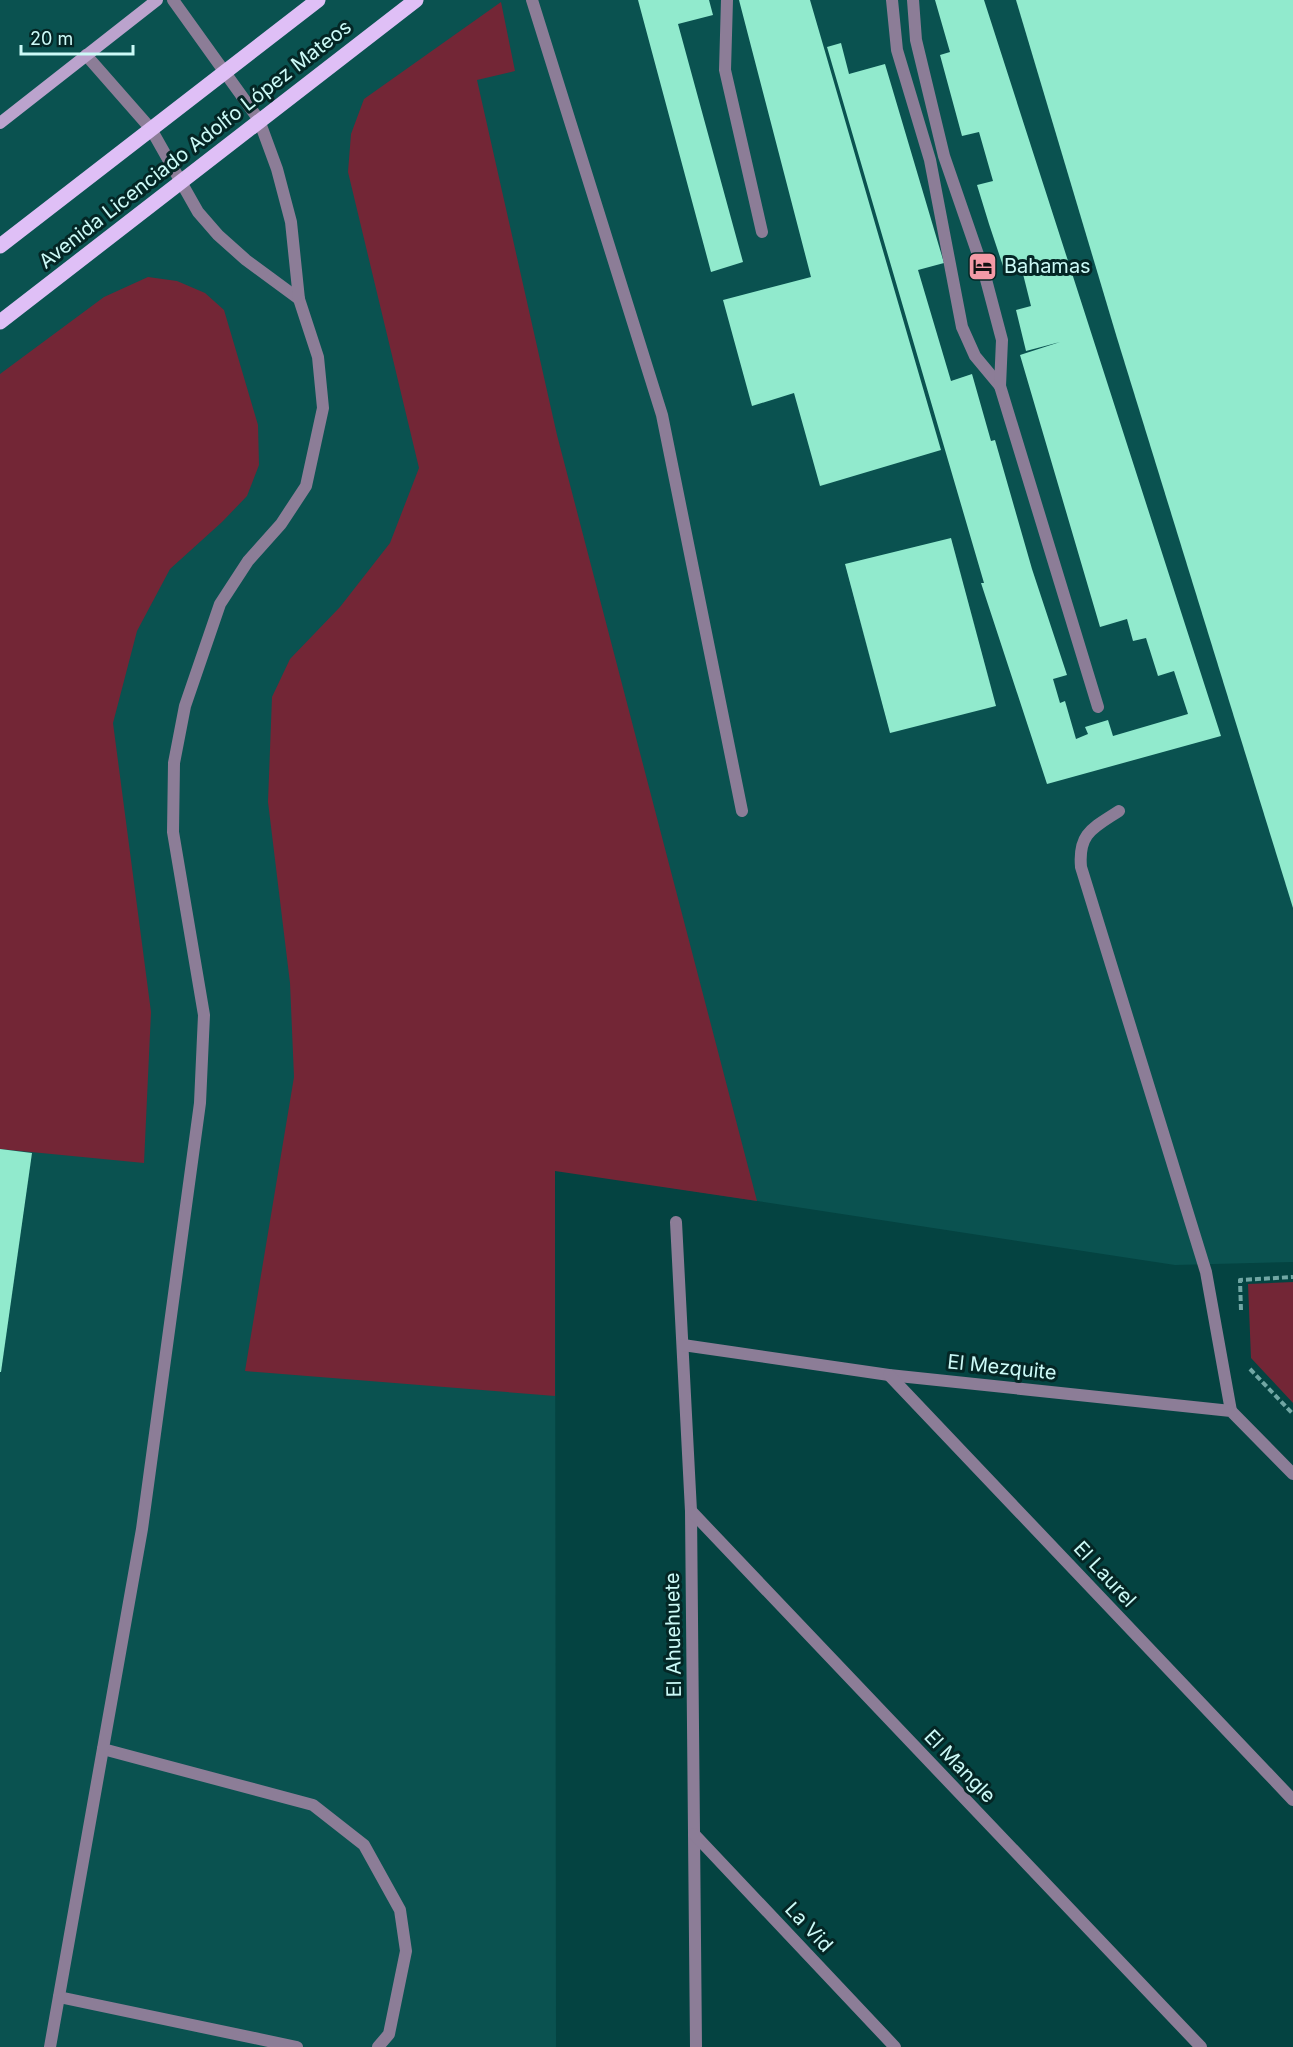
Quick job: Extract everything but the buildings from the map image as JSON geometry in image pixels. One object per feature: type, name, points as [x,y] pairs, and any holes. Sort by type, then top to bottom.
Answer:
[{"type":"main road","name":"Avenida Licenciado Adolfo López Mateos","points":[[0,246],[318,0]]},
{"type":"main road","name":"Avenida Licenciado Adolfo López Mateos","points":[[0,322],[416,0]]},
{"type":"street","points":[[0,123],[157,0]]},
{"type":"street","points":[[50,2047],[142,1529],[200,1103],[204,1015],[173,832],[174,763],[184,706],[220,604],[248,561],[281,524],[306,486],[315,456],[323,408],[318,357],[299,299],[288,206],[259,120],[222,72],[173,0]]},
{"type":"street","points":[[532,0],[662,415],[742,811]]},
{"type":"street","points":[[727,0],[725,70],[762,232]]},
{"type":"street","points":[[892,0],[897,50],[930,160],[962,327],[975,357],[1000,386]]},
{"type":"street","points":[[913,0],[916,40],[944,156],[984,272],[1002,340],[1000,386],[1098,707]]},
{"type":"street","points":[[86,56],[151,129],[198,212],[219,235],[299,299]]},
{"type":"street","points":[[1119,811],[1089,830],[1082,842],[1081,867],[1206,1272],[1231,1411],[1293,1474]]},
{"type":"street","name":"El Ahuehuete","points":[[676,1222],[692,1511],[696,2047]]},
{"type":"street","name":"El Mezquite","points":[[683,1345],[890,1375],[1231,1411]]},
{"type":"street","name":"El Laurel","points":[[890,1375],[1293,1800]]},
{"type":"street","name":"El Mangle","points":[[692,1511],[1201,2047]]},
{"type":"street","points":[[103,1749],[313,1806],[364,1845],[400,1910],[406,1951],[389,2034],[378,2047]]},
{"type":"street","name":"La Vid","points":[[694,1834],[894,2047]]},
{"type":"street","points":[[59,1997],[297,2047]]},
{"type":"path","points":[[1242,1315],[1240,1280],[1293,1277]]},
{"type":"path","points":[[1244,1362],[1293,1414]]},
{"type":"shaded area","points":[[0,0],[1293,0],[1293,1262],[1175,1265],[555,1170],[556,2047],[0,2047]]},
{"type":"shaded area","points":[[501,2],[515,71],[477,80],[557,435],[757,1201],[555,1171],[555,1396],[245,1371],[294,1077],[290,983],[268,802],[272,697],[290,659],[340,607],[390,543],[419,468],[348,172],[351,134],[364,99]]},
{"type":"shaded area","points":[[148,277],[177,281],[205,293],[224,310],[258,425],[259,465],[247,496],[170,569],[137,631],[113,723],[151,1012],[144,1163],[0,1149],[0,374],[104,297]]},
{"type":"shaded area","points":[[1293,1282],[1293,1403],[1251,1358],[1248,1284]]},
{"type":"place","name":"Bahamas","points":[[983,266]]}]
